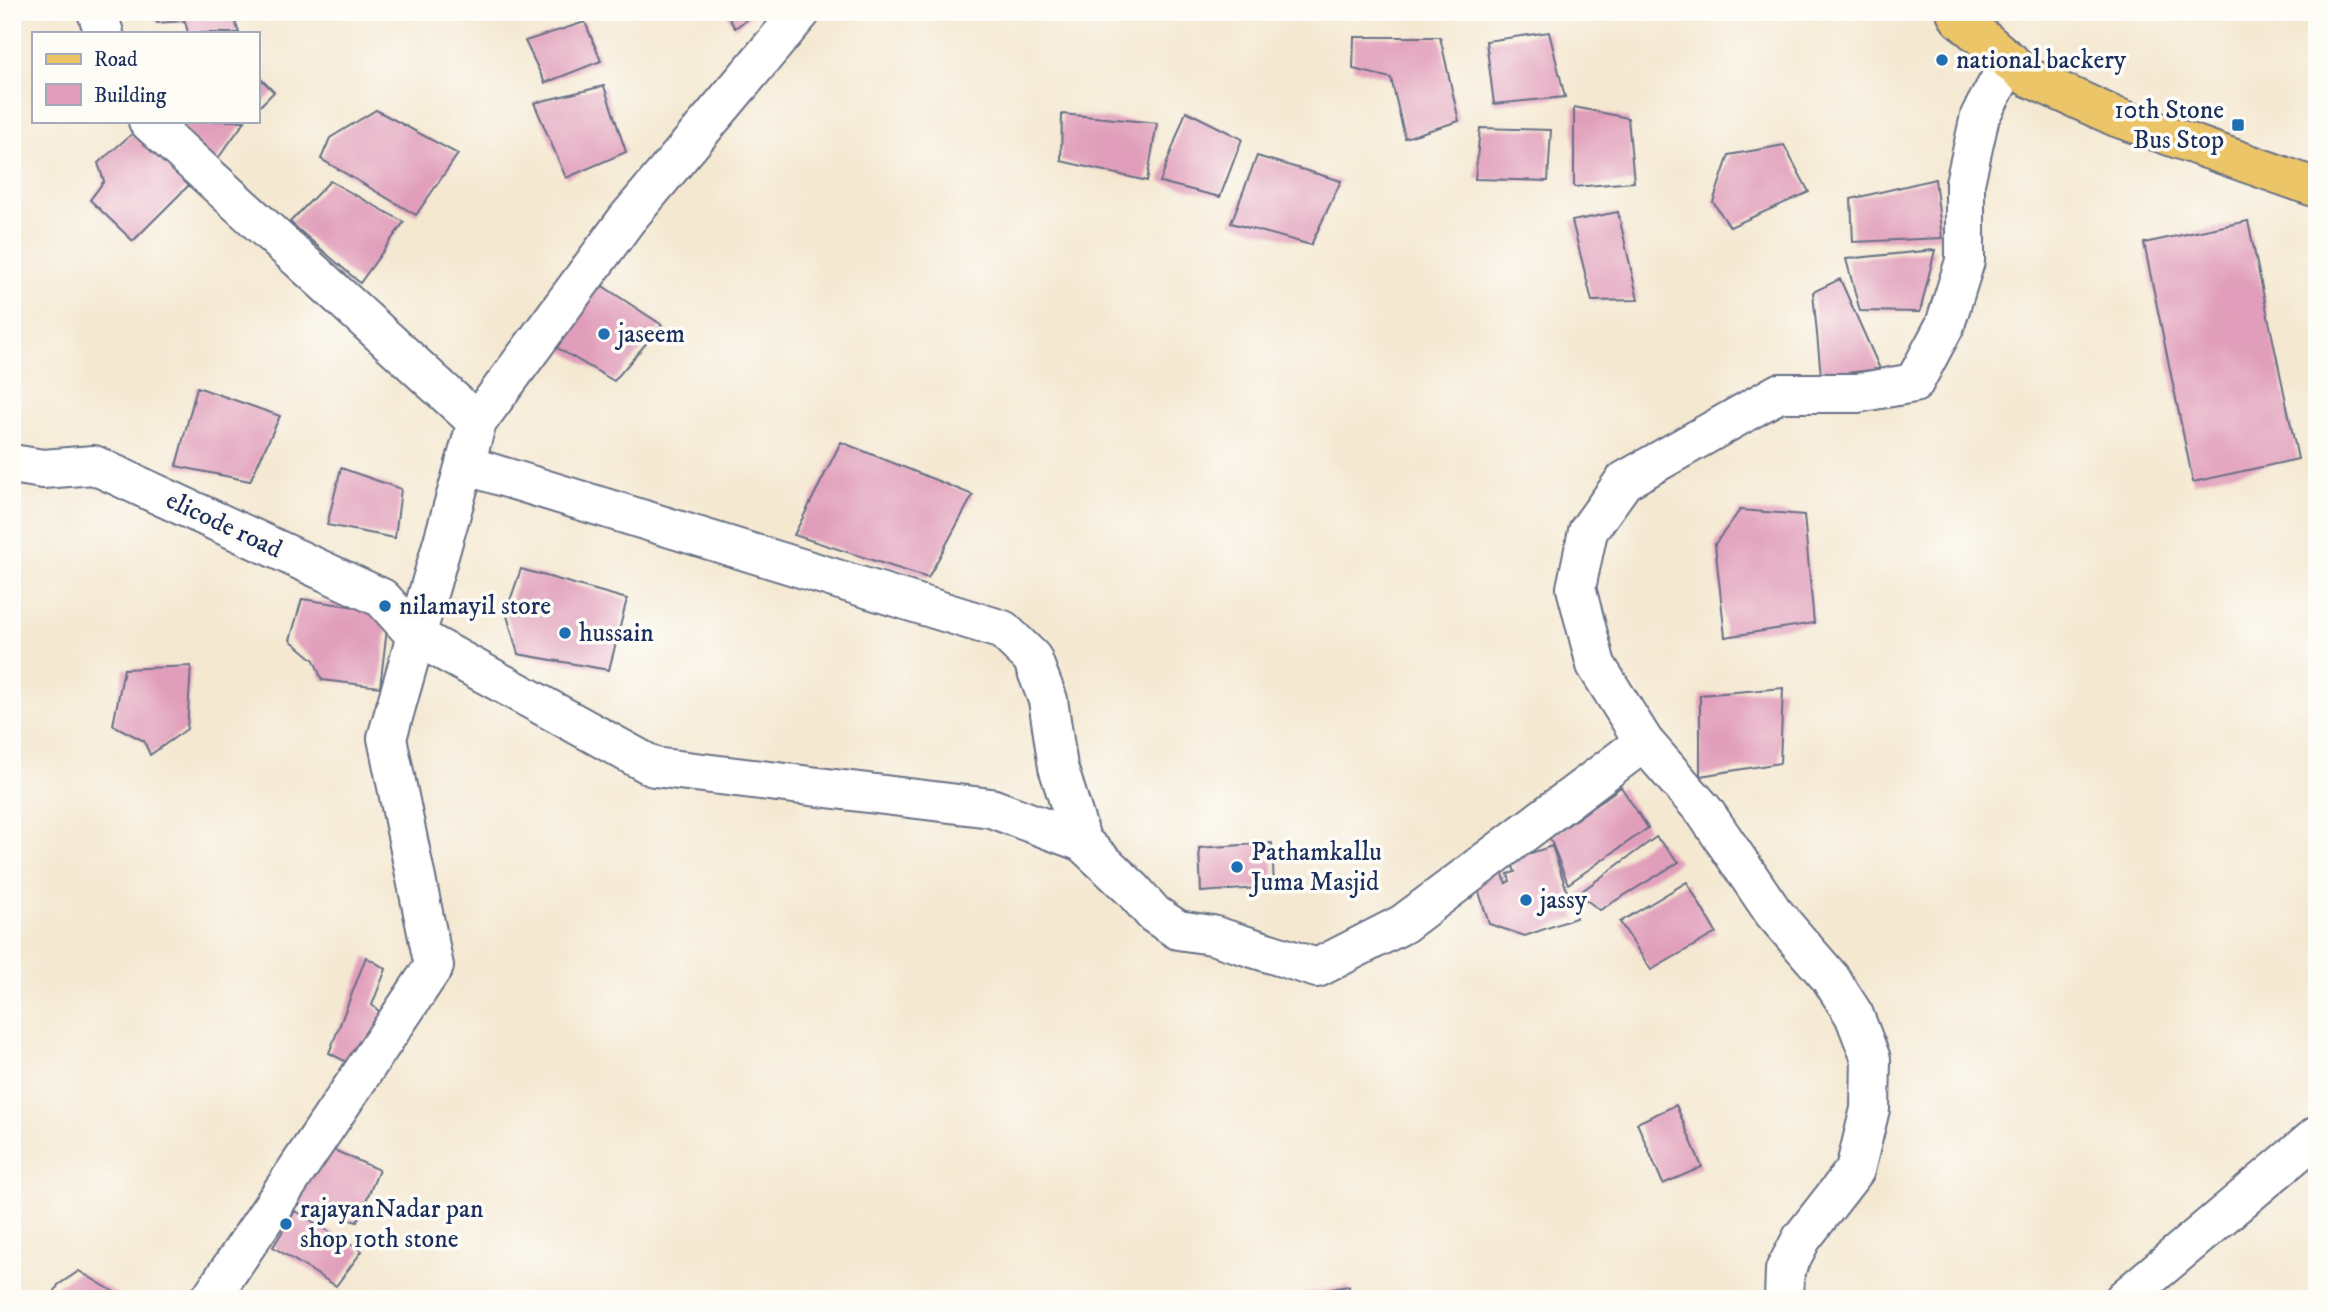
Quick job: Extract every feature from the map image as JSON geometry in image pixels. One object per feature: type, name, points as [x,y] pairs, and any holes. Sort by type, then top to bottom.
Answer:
[{"type":"main road","points":[[1956,12],[1959,18],[2028,77],[2116,117],[2317,188]]},
{"type":"street","points":[[97,12],[104,32]]},
{"type":"street","points":[[210,1299],[434,967],[387,738],[477,422],[627,219],[801,12]]},
{"type":"street","points":[[1784,1299],[1785,1270],[1802,1238],[1854,1170],[1870,1109],[1871,1059],[1854,1015],[1831,979],[1773,912],[1705,812],[1644,742],[1595,664],[1576,588],[1588,531],[1624,481],[1779,393],[1857,393],[1914,383],[1945,325],[1965,261],[1965,183],[1980,116],[2010,61]]},
{"type":"street","points":[[149,122],[477,422]]},
{"type":"street","name":"elicode road","points":[[12,464],[43,469],[94,465],[382,598],[416,636],[654,767],[991,808],[1082,842]]},
{"type":"street","points":[[466,465],[1003,630],[1032,659],[1048,700],[1058,768],[1082,842],[1133,890],[1154,914],[1178,930],[1212,935],[1317,968],[1403,924],[1644,742]]},
{"type":"street","points":[[2124,1299],[2317,1136]]},
{"type":"building","points":[[153,12],[232,12],[239,32],[188,32],[185,21],[157,23]]},
{"type":"building","points":[[725,12],[757,12],[735,28]]},
{"type":"building","points":[[585,22],[601,61],[545,83],[525,41]]},
{"type":"building","points":[[1549,32],[1565,97],[1494,104],[1486,41]]},
{"type":"building","points":[[1354,37],[1440,37],[1459,121],[1405,138],[1391,78],[1353,69]]},
{"type":"building","points":[[259,77],[274,92],[259,107]]},
{"type":"building","points":[[604,86],[626,152],[566,178],[534,103]]},
{"type":"building","points":[[1574,107],[1628,118],[1634,182],[1574,187]]},
{"type":"building","points":[[376,110],[458,154],[416,215],[321,159],[330,138]]},
{"type":"building","points":[[1186,111],[1242,139],[1220,197],[1160,182]]},
{"type":"building","points":[[1062,114],[1157,123],[1147,181],[1061,161]]},
{"type":"building","points":[[181,122],[244,122],[211,168]]},
{"type":"building","points":[[140,127],[194,180],[133,241],[90,200],[104,181],[98,163]]},
{"type":"building","points":[[1480,128],[1551,130],[1548,181],[1475,179]]},
{"type":"building","points":[[1784,145],[1809,192],[1730,227],[1713,202],[1729,155]]},
{"type":"building","points":[[1257,156],[1341,181],[1311,245],[1231,223]]},
{"type":"building","points":[[1935,179],[1942,238],[1853,242],[1851,199]]},
{"type":"building","points":[[330,181],[404,222],[360,283],[290,222]]},
{"type":"building","points":[[1618,212],[1638,300],[1592,301],[1572,221]]},
{"type":"building","points":[[2248,221],[2298,459],[2193,482],[2144,243]]},
{"type":"building","points":[[1935,250],[1920,312],[1860,311],[1846,259]]},
{"type":"building","points":[[1840,279],[1880,369],[1821,376],[1813,292]]},
{"type":"building","name":"jaseem","points":[[595,281],[662,325],[614,381],[547,342]]},
{"type":"building","points":[[197,387],[280,416],[250,481],[176,466]]},
{"type":"building","points":[[841,442],[973,495],[928,578],[794,535]]},
{"type":"building","points":[[341,468],[401,489],[395,538],[327,525]]},
{"type":"building","points":[[1740,510],[1804,515],[1814,623],[1725,637],[1715,544]]},
{"type":"building","name":"hussain","points":[[521,569],[627,599],[609,670],[518,654],[506,612]]},
{"type":"building","points":[[302,599],[389,612],[380,687],[322,680],[314,660],[290,640]]},
{"type":"building","points":[[191,666],[187,729],[150,755],[144,741],[113,725],[124,669]]},
{"type":"building","points":[[1783,688],[1780,763],[1700,776],[1700,695]]},
{"type":"building","points":[[1621,787],[1648,828],[1568,884],[1550,838]]},
{"type":"building","points":[[1656,837],[1679,862],[1600,910],[1578,894]]},
{"type":"building","name":"Pathamkallu Juma Masjid","points":[[1272,843],[1274,887],[1201,892],[1199,848]]},
{"type":"building","name":"jassy","points":[[1552,846],[1576,918],[1525,936],[1489,924],[1474,876],[1501,868],[1506,883],[1510,881],[1508,874],[1515,872],[1511,860]]},
{"type":"building","points":[[1687,882],[1716,933],[1651,970],[1620,922]]},
{"type":"building","points":[[366,957],[386,969],[372,1005],[388,1019],[364,1071],[329,1053]]},
{"type":"building","points":[[1676,1105],[1702,1167],[1663,1184],[1637,1123]]},
{"type":"building","points":[[325,1146],[379,1170],[357,1222],[287,1201]]},
{"type":"building","points":[[295,1211],[362,1251],[336,1286],[273,1247]]},
{"type":"building","points":[[79,1271],[126,1299],[51,1299],[58,1285]]},
{"type":"building","points":[[1349,1286],[1349,1299],[1282,1299],[1282,1297]]},
{"type":"place","name":"national backery","points":[[1942,60]]},
{"type":"place","name":"10th Stone Bus Stop","points":[[2238,125]]},
{"type":"place","name":"jaseem","points":[[604,334]]},
{"type":"place","name":"nilamayil store","points":[[385,606]]},
{"type":"place","name":"hussain","points":[[565,633]]},
{"type":"place","name":"Pathamkallu Juma Masjid","points":[[1237,867]]},
{"type":"place","name":"jassy","points":[[1526,900]]},
{"type":"place","name":"rajayanNadar pan shop 10th stone","points":[[286,1224]]}]
